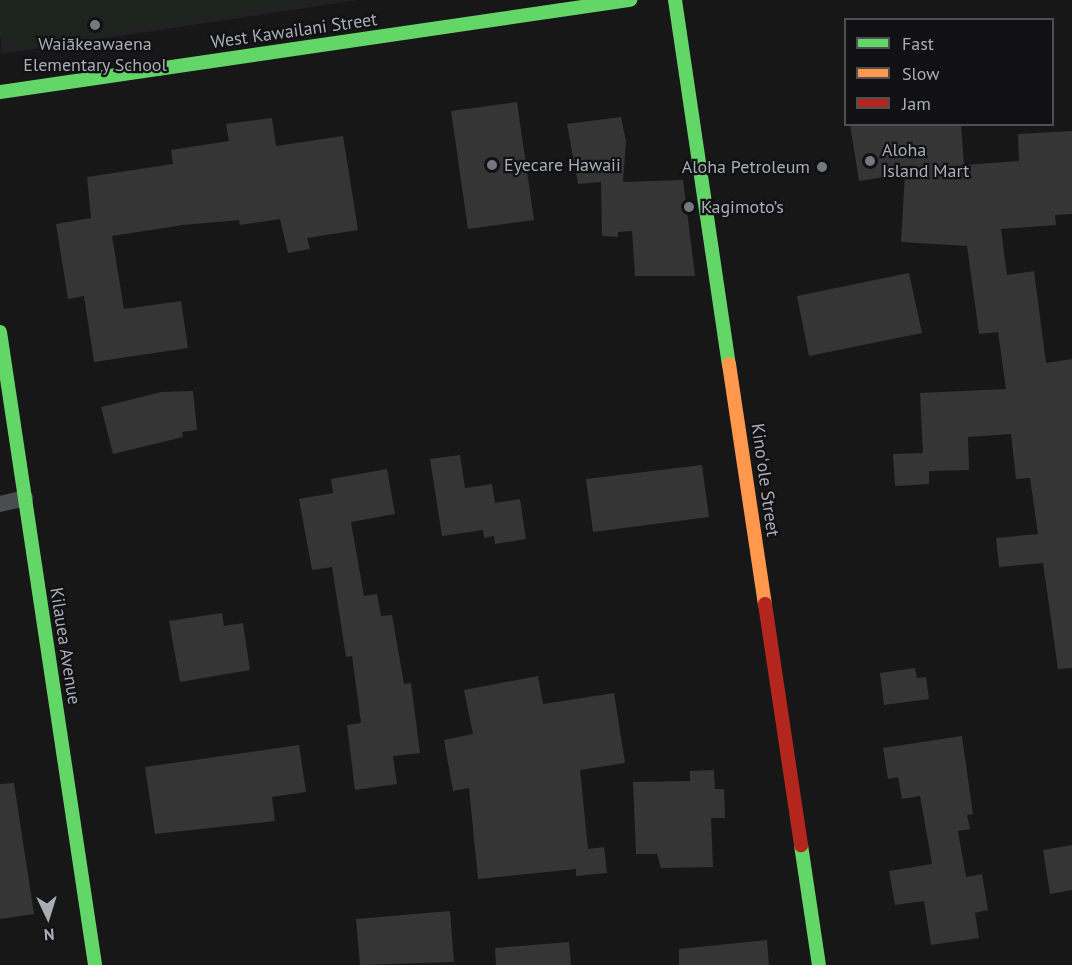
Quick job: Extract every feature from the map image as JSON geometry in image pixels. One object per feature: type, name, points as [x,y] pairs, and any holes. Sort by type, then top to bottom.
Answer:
[{"type":"street","name":"West Kawailani Street","points":[[0,92],[630,0]]},
{"type":"street","name":"Kinoʻole Street","points":[[675,0],[819,965]]},
{"type":"street","name":"Kilauea Avenue","points":[[0,332],[95,965]]},
{"type":"lane","points":[[0,504],[25,498]]},
{"type":"shaded area","name":"Waiākeawaena Elementary School","points":[[0,0],[358,0],[1,54]]},
{"type":"shaded area","name":"Waiākeawaena Elementary School","points":[[0,0],[320,0],[17,46],[0,36]]},
{"type":"building","name":"Eyecare Hawaii","points":[[517,102],[534,220],[468,229],[451,111]]},
{"type":"building","points":[[621,117],[626,141],[623,182],[683,180],[695,276],[635,276],[632,231],[618,232],[618,237],[602,236],[601,182],[578,184],[567,124]]},
{"type":"building","points":[[272,118],[276,146],[343,136],[358,230],[307,238],[310,249],[288,253],[280,219],[240,225],[239,220],[183,225],[112,236],[124,309],[181,301],[188,348],[94,362],[84,296],[68,299],[56,224],[91,218],[87,177],[173,164],[171,150],[229,141],[226,124]]},
{"type":"building","points":[[850,126],[961,126],[964,165],[1019,161],[1018,134],[1072,131],[1072,214],[1055,215],[1056,225],[1001,229],[1007,275],[1034,271],[1046,363],[1072,359],[1072,668],[1058,669],[1043,563],[999,567],[996,538],[1038,534],[1030,478],[1016,479],[1011,434],[968,437],[969,470],[929,471],[929,484],[895,486],[893,454],[923,453],[920,393],[1006,389],[998,332],[979,334],[967,246],[901,242],[905,174],[859,181]]},
{"type":"building","points":[[909,273],[922,333],[809,356],[797,296]]},
{"type":"building","points":[[193,391],[197,430],[182,432],[183,437],[113,454],[101,407],[161,392]]},
{"type":"building","points":[[460,455],[465,488],[492,484],[495,503],[520,499],[526,539],[495,544],[494,536],[484,538],[483,530],[442,536],[430,459]]},
{"type":"building","points":[[702,465],[709,517],[593,532],[586,479]]},
{"type":"building","points":[[387,469],[395,514],[351,522],[364,596],[377,594],[381,616],[392,615],[404,684],[411,683],[420,753],[393,756],[397,784],[355,790],[347,725],[361,723],[352,656],[346,657],[332,567],[312,570],[299,499],[333,493],[331,479]]},
{"type":"building","points":[[222,613],[224,626],[243,623],[250,670],[180,682],[169,621]]},
{"type":"building","points":[[915,668],[917,678],[926,677],[929,699],[884,705],[880,673]]},
{"type":"building","points":[[538,676],[543,704],[614,693],[625,763],[580,770],[588,849],[604,847],[607,873],[576,876],[576,869],[478,879],[469,788],[453,791],[444,740],[473,734],[464,690]]},
{"type":"building","points":[[962,736],[973,814],[967,815],[970,829],[958,831],[966,877],[982,874],[988,910],[975,913],[979,938],[931,945],[924,901],[895,905],[889,871],[932,864],[920,796],[902,799],[898,777],[888,779],[883,748]]},
{"type":"building","points":[[299,745],[306,792],[272,797],[275,821],[155,834],[145,767]]},
{"type":"building","points":[[714,770],[715,789],[724,789],[725,818],[711,818],[713,867],[661,868],[657,854],[636,854],[633,782],[690,781],[690,771]]},
{"type":"building","points":[[14,783],[34,914],[0,919],[0,784]]},
{"type":"building","points":[[1072,845],[1072,890],[1050,894],[1043,850]]},
{"type":"building","points":[[450,911],[454,962],[360,965],[356,919]]},
{"type":"building","points":[[767,940],[769,965],[679,965],[679,949]]},
{"type":"building","points":[[569,942],[571,965],[496,965],[495,948]]},
{"type":"traffic: fast","points":[[0,92],[630,0]]},
{"type":"traffic: fast","points":[[675,0],[729,364]]},
{"type":"traffic: fast","points":[[0,332],[95,965]]},
{"type":"traffic: fast","points":[[801,845],[819,965]]},
{"type":"traffic: slow","points":[[729,364],[765,604]]},
{"type":"traffic: jam","points":[[765,604],[801,845]]},
{"type":"place","name":"Waiākeawaena Elementary School","points":[[95,25]]},
{"type":"place","name":"Aloha Island Mart","points":[[870,161]]},
{"type":"place","name":"Eyecare Hawaii","points":[[492,165]]},
{"type":"place","name":"Aloha Petroleum","points":[[822,167]]},
{"type":"place","name":"Kagimoto’s","points":[[689,207]]}]
